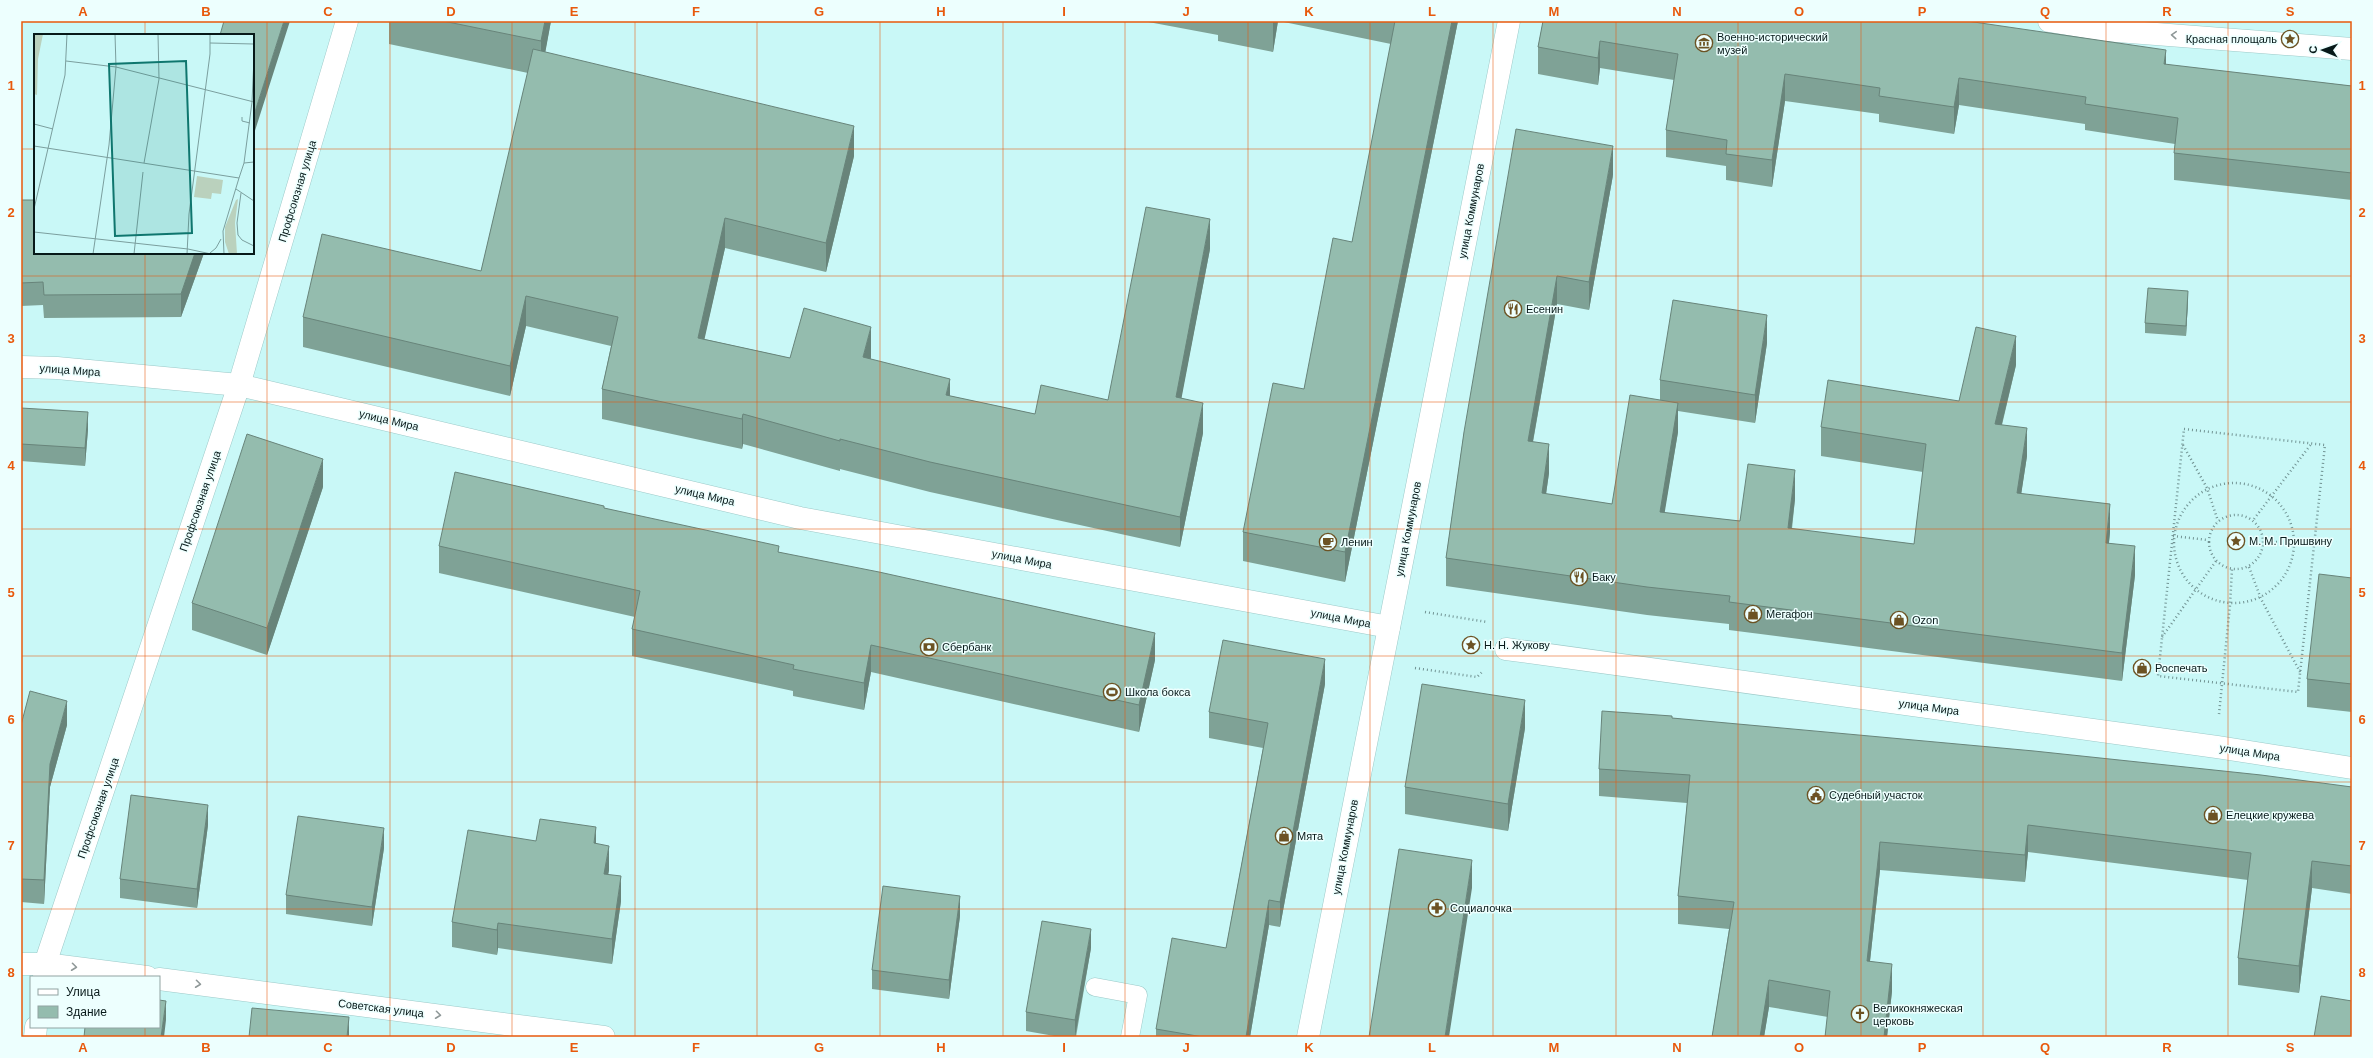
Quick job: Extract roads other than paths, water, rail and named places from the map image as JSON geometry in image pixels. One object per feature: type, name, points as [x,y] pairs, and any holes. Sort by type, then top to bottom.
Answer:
[{"type":"street","name":"Профсоюзная улица","points":[[45,970],[239,385],[347,21]]},
{"type":"street","name":"улица Коммунаров","points":[[1308,1037],[1509,21]]},
{"type":"street","points":[[2049,21],[2104,30],[2352,49]]},
{"type":"street","name":"улица Мира","points":[[21,367],[57,368],[239,385],[800,518],[1389,628]]},
{"type":"street","name":"улица Мира","points":[[1506,649],[2217,747],[2352,768]]},
{"type":"street","points":[[21,964],[45,970],[132,976]]},
{"type":"street","name":"Советская улица","points":[[160,979],[604,1037]]},
{"type":"lane","points":[[1095,987],[1138,994],[1130,1037]]},
{"type":"place","name":"Красная площаль","points":[[2290,39]]},
{"type":"place","name":"Военно-исторический музей","points":[[1704,43]]},
{"type":"place","name":"Есенин","points":[[1513,309]]},
{"type":"place","name":"М. М. Пришвину","points":[[2236,541]]},
{"type":"place","name":"Ленин","points":[[1328,542]]},
{"type":"place","name":"Баку","points":[[1579,577]]},
{"type":"place","name":"Мегафон","points":[[1753,614]]},
{"type":"place","name":"Ozon","points":[[1899,620]]},
{"type":"place","name":"Н. Н. Жукову","points":[[1471,645]]},
{"type":"place","name":"Сбербанк","points":[[929,647]]},
{"type":"place","name":"Роспечать","points":[[2142,668]]},
{"type":"place","name":"Школа бокса","points":[[1112,692]]},
{"type":"place","name":"Судебный участок","points":[[1816,795]]},
{"type":"place","name":"Елецкие кружева","points":[[2213,815]]},
{"type":"place","name":"Мята","points":[[1284,836]]},
{"type":"place","name":"Социалочка","points":[[1437,908]]},
{"type":"place","name":"Великокняжеская церковь","points":[[1860,1014]]}]
